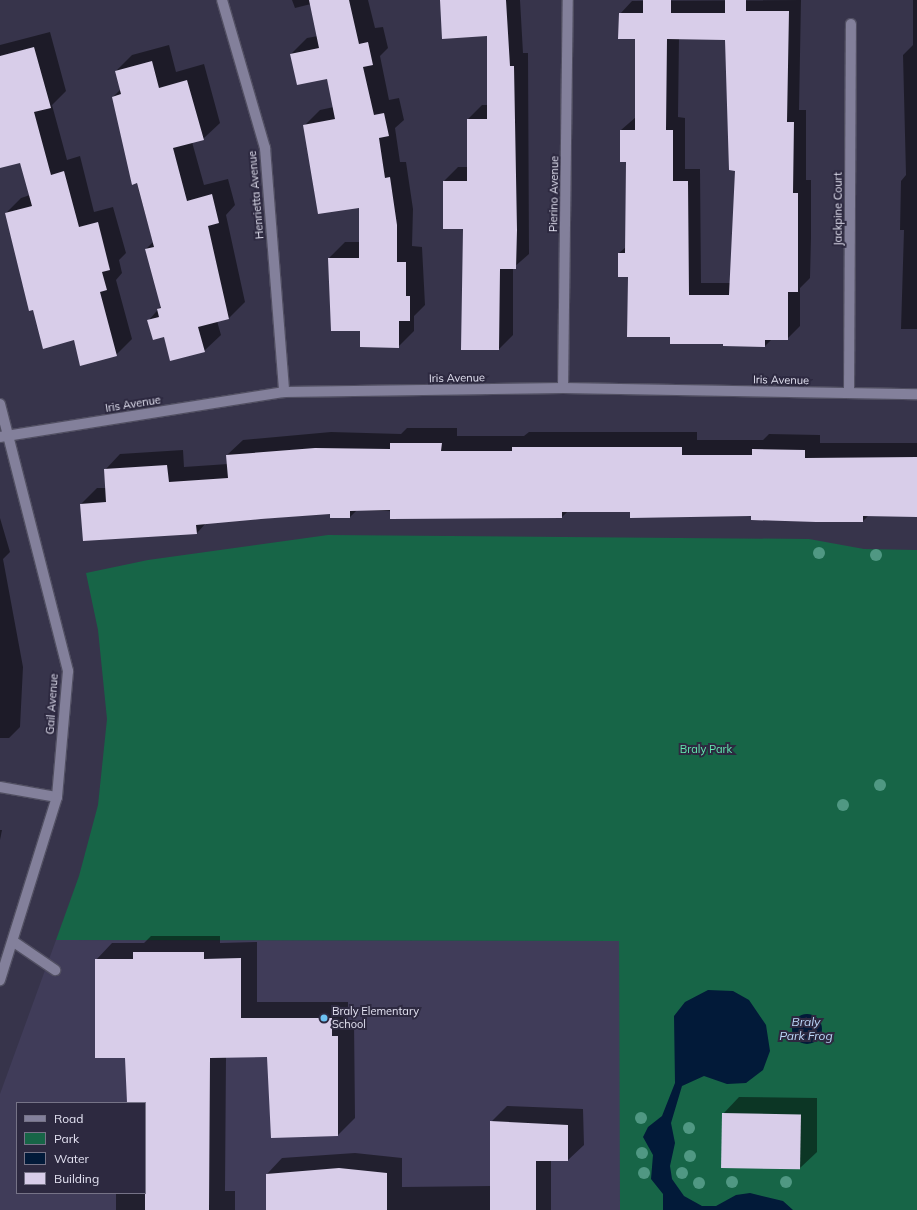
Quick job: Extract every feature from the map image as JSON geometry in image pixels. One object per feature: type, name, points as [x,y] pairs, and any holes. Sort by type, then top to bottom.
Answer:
[{"type":"street","name":"Henrietta Avenue","points":[[222,0],[265,148],[284,392]]},
{"type":"street","name":"Pierino Avenue","points":[[563,388],[568,0]]},
{"type":"street","name":"Jackpine Court","points":[[849,393],[851,24]]},
{"type":"street","name":"Iris Avenue","points":[[4,436],[284,392],[563,388],[917,394]]},
{"type":"street","name":"Gail Avenue","points":[[0,404],[4,436],[68,672],[57,797],[14,942],[0,980]]},
{"type":"street","points":[[0,787],[57,797]]},
{"type":"street","points":[[14,942],[55,970]]},
{"type":"shaded area","name":"Braly Elementary School","points":[[56,940],[620,941],[620,1210],[0,1210],[0,1094]]},
{"type":"green space","name":"Braly Park","points":[[328,535],[809,539],[864,549],[917,550],[917,1210],[620,1210],[619,941],[56,940],[79,876],[98,805],[107,719],[98,630],[86,573],[148,560]]},
{"type":"water","points":[[708,990],[733,991],[749,1000],[766,1025],[770,1051],[763,1070],[746,1083],[727,1084],[704,1076],[682,1086],[671,1123],[675,1143],[670,1166],[672,1179],[684,1196],[702,1206],[716,1206],[736,1195],[750,1193],[783,1201],[793,1210],[663,1210],[663,1194],[651,1179],[653,1155],[643,1137],[648,1127],[662,1116],[675,1083],[674,1016],[685,1002]]},
{"type":"water","name":"Braly Park Frog","points":[[807,1014],[818,1018],[822,1029],[818,1040],[807,1044],[796,1040],[792,1029],[796,1018]]},
{"type":"building","points":[[309,0],[349,0],[359,44],[368,42],[373,65],[363,67],[374,115],[384,113],[389,136],[379,138],[385,178],[390,177],[397,225],[397,262],[406,262],[406,296],[410,296],[410,321],[399,321],[399,348],[360,347],[360,331],[331,331],[328,258],[359,258],[359,208],[318,214],[303,125],[335,119],[327,79],[297,85],[290,54],[319,48]]},
{"type":"building","points":[[440,0],[506,0],[510,66],[514,66],[517,230],[516,269],[500,269],[499,350],[461,350],[463,229],[443,229],[443,181],[467,181],[467,119],[487,119],[487,36],[442,39]]},
{"type":"building","points":[[643,0],[671,0],[671,13],[725,13],[725,0],[746,0],[746,11],[789,11],[787,122],[794,122],[793,193],[798,193],[798,292],[788,292],[788,340],[765,340],[765,347],[723,346],[723,344],[670,344],[670,337],[627,337],[628,277],[618,277],[618,253],[625,253],[626,162],[620,162],[620,130],[635,130],[635,39],[618,39],[619,13],[643,13]],"holes":[[[667,39],[725,40],[729,170],[735,171],[729,295],[689,295],[688,181],[673,181],[673,130],[666,130]]]},
{"type":"building","points":[[34,47],[51,108],[34,112],[51,175],[64,171],[79,227],[98,222],[110,270],[102,272],[107,290],[100,292],[117,356],[80,366],[74,340],[43,349],[33,310],[29,311],[5,213],[32,206],[20,163],[0,168],[0,56]]},
{"type":"building","points":[[152,61],[159,88],[187,80],[204,140],[173,148],[187,201],[212,194],[219,223],[208,226],[229,319],[198,327],[205,352],[170,361],[164,337],[153,340],[147,320],[159,317],[157,309],[161,308],[145,249],[154,247],[137,183],[132,185],[112,97],[121,94],[115,71]]},
{"type":"building","points":[[390,443],[442,443],[441,451],[512,451],[512,447],[682,447],[682,455],[752,455],[752,449],[805,450],[805,458],[917,457],[917,517],[863,516],[863,522],[816,522],[751,520],[751,516],[630,518],[630,512],[562,512],[562,518],[390,519],[390,510],[350,511],[350,518],[330,518],[330,514],[261,519],[196,525],[197,534],[83,541],[80,504],[106,502],[104,469],[167,465],[169,482],[228,478],[226,455],[315,448],[390,449]]},
{"type":"building","points":[[133,952],[204,952],[204,959],[241,958],[241,1018],[332,1018],[332,1036],[338,1036],[338,1136],[271,1138],[267,1057],[210,1058],[209,1210],[145,1210],[146,1102],[127,1102],[125,1058],[95,1058],[95,959],[133,959]]},
{"type":"building","points":[[722,1113],[801,1114],[800,1169],[721,1168]]},
{"type":"building","points":[[490,1121],[568,1125],[568,1161],[536,1161],[536,1210],[490,1210]]},
{"type":"building","points":[[339,1168],[387,1173],[387,1210],[266,1210],[266,1174]]},
{"type":"place","name":"Braly Elementary School","points":[[324,1018]]}]
